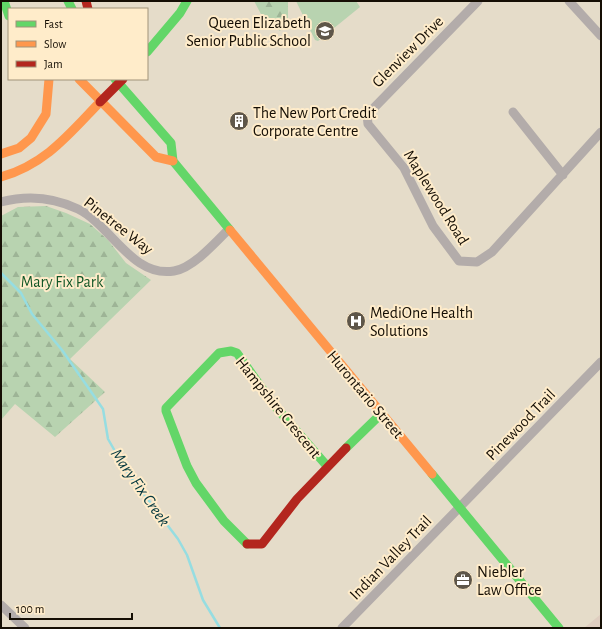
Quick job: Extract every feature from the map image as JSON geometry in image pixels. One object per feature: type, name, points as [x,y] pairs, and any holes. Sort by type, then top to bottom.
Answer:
[{"type":"main road","points":[[5,1],[8,12]]},
{"type":"main road","points":[[148,51],[180,14],[187,1]]},
{"type":"main road","points":[[1,154],[19,148],[31,138],[46,114],[49,80]]},
{"type":"main road","points":[[80,80],[156,157],[173,161]]},
{"type":"main road","points":[[1,177],[14,175],[47,157],[119,81]]},
{"type":"main road","name":"Hurontario Street","points":[[119,81],[171,143],[173,161],[559,628]]},
{"type":"main road","name":"Hampshire Crescent","points":[[327,466],[274,405],[237,353],[231,351],[219,352],[166,408],[166,414],[192,478],[228,525],[245,543],[254,545],[262,544],[297,499],[327,466],[382,414]]},
{"type":"street","name":"Glenview Drive","points":[[374,106],[478,1]]},
{"type":"street","points":[[569,1],[601,36]]},
{"type":"street","name":"Maplewood Road","points":[[374,106],[367,114],[368,124],[404,168],[433,226],[459,261],[477,262],[492,252],[601,132]]},
{"type":"street","points":[[513,112],[563,175]]},
{"type":"street","name":"Pinetree Way","points":[[1,202],[15,198],[38,198],[49,199],[79,209],[141,264],[158,272],[175,271],[189,265],[229,229]]},
{"type":"street","name":"Pinewood Trail","points":[[460,507],[601,362]]},
{"type":"street","name":"Indian Valley Trail","points":[[342,628],[460,507]]},
{"type":"street","points":[[1,605],[25,628]]},
{"type":"shaded area","points":[[601,614],[601,628],[584,628]]},
{"type":"green space","points":[[254,1],[288,1],[288,18],[280,31],[262,16]]},
{"type":"green space","points":[[296,1],[356,1],[360,7],[318,41],[315,40]]},
{"type":"green space","name":"Mary Fix Park","points":[[46,206],[90,224],[108,240],[126,263],[151,280],[70,359],[105,392],[55,437],[15,404],[1,420],[1,216],[18,207]]},
{"type":"waterway","name":"Mary Fix Creek","points":[[1,273],[21,293],[32,314],[62,350],[103,409],[108,439],[127,472],[178,539],[187,555],[203,600],[220,628]]},
{"type":"traffic: fast","points":[[4,1],[8,13]]},
{"type":"traffic: fast","points":[[68,1],[72,8]]},
{"type":"traffic: fast","points":[[148,51],[180,13],[187,1]]},
{"type":"traffic: fast","points":[[116,80],[171,143],[173,161],[230,230]]},
{"type":"traffic: fast","points":[[247,544],[224,521],[196,483],[187,466],[166,411],[166,408],[219,353],[231,351],[237,353],[274,405],[327,466]]},
{"type":"traffic: fast","points":[[346,448],[382,413]]},
{"type":"traffic: fast","points":[[432,474],[559,628]]},
{"type":"traffic: slow","points":[[1,154],[19,148],[31,138],[46,114],[49,80]]},
{"type":"traffic: slow","points":[[80,80],[156,157],[173,161]]},
{"type":"traffic: slow","points":[[1,177],[31,164],[56,147],[100,102]]},
{"type":"traffic: slow","points":[[230,230],[432,474]]},
{"type":"traffic: jam","points":[[86,1],[88,8]]},
{"type":"traffic: jam","points":[[100,102],[122,80]]},
{"type":"traffic: jam","points":[[247,544],[262,544],[297,499],[346,448]]},
{"type":"place","name":"Queen Elizabeth Senior Public School","points":[[325,31]]},
{"type":"place","name":"The New Port Credit Corporate Centre","points":[[239,121]]},
{"type":"place","name":"MediOne Health Solutions","points":[[356,321]]},
{"type":"place","name":"Niebler Law Office","points":[[463,580]]}]
